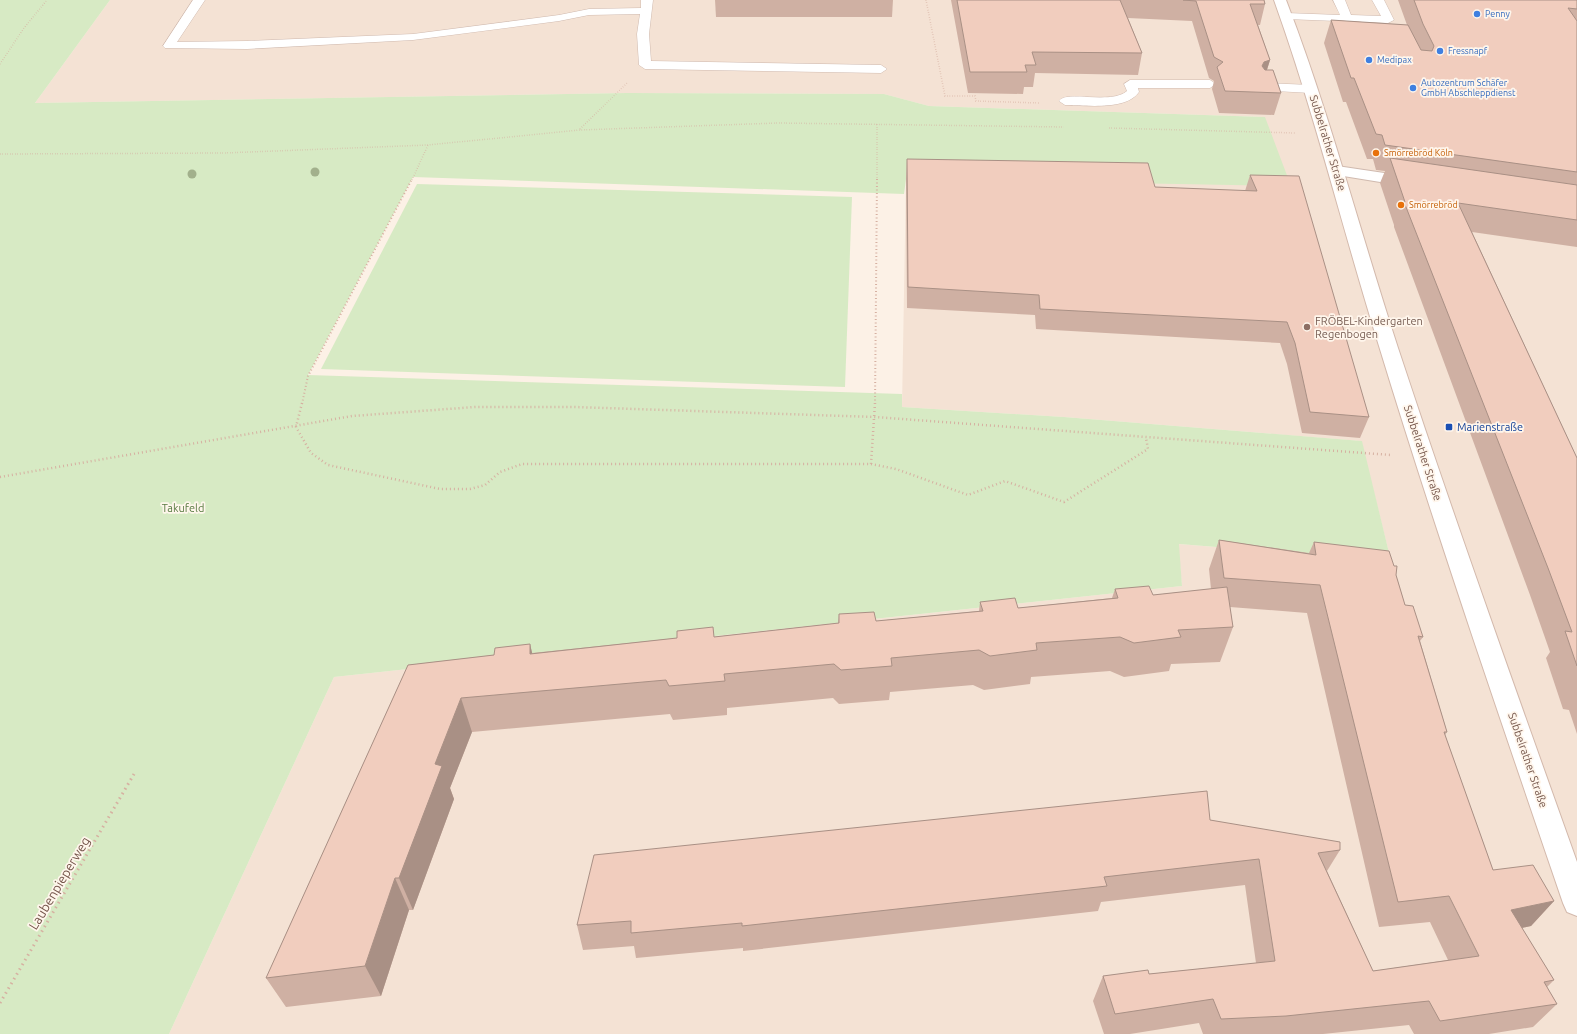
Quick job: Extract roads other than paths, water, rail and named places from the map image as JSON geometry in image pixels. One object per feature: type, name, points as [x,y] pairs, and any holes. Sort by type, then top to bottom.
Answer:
[{"type":"main road","name":"Subbelrather Straße","points":[[1283,8],[1326,134],[1377,311],[1423,458],[1577,903]]},
{"type":"main road","points":[[1337,171],[1423,184]]},
{"type":"lane","points":[[199,0],[169,46],[247,45],[413,37],[646,5],[643,34],[645,65],[881,69]]},
{"type":"lane","points":[[589,12],[591,0]]},
{"type":"lane","points":[[1339,0],[1347,18]]},
{"type":"lane","points":[[1283,8],[1392,24],[1378,0]]},
{"type":"lane","points":[[1066,101],[1107,101],[1121,99],[1132,94],[1133,92],[1130,84],[1210,84]]},
{"type":"lane","points":[[1263,86],[1311,88]]},
{"type":"place","name":"Penny","points":[[1477,14]]},
{"type":"place","name":"Fressnapf","points":[[1440,51]]},
{"type":"place","name":"Medipax","points":[[1369,60]]},
{"type":"place","name":"Autozentrum Schäfer GmbH Abschleppdienst","points":[[1413,88]]},
{"type":"place","name":"Smörrebröd Köln","points":[[1376,153]]},
{"type":"place","name":"Smörrebröd","points":[[1401,205]]},
{"type":"place","name":"FRÖBEL-Kindergarten Regenbogen","points":[[1307,327]]},
{"type":"place","name":"Marienstraße","points":[[1449,427]]},
{"type":"park label","name":"Takufeld","points":[[183,508]]}]
